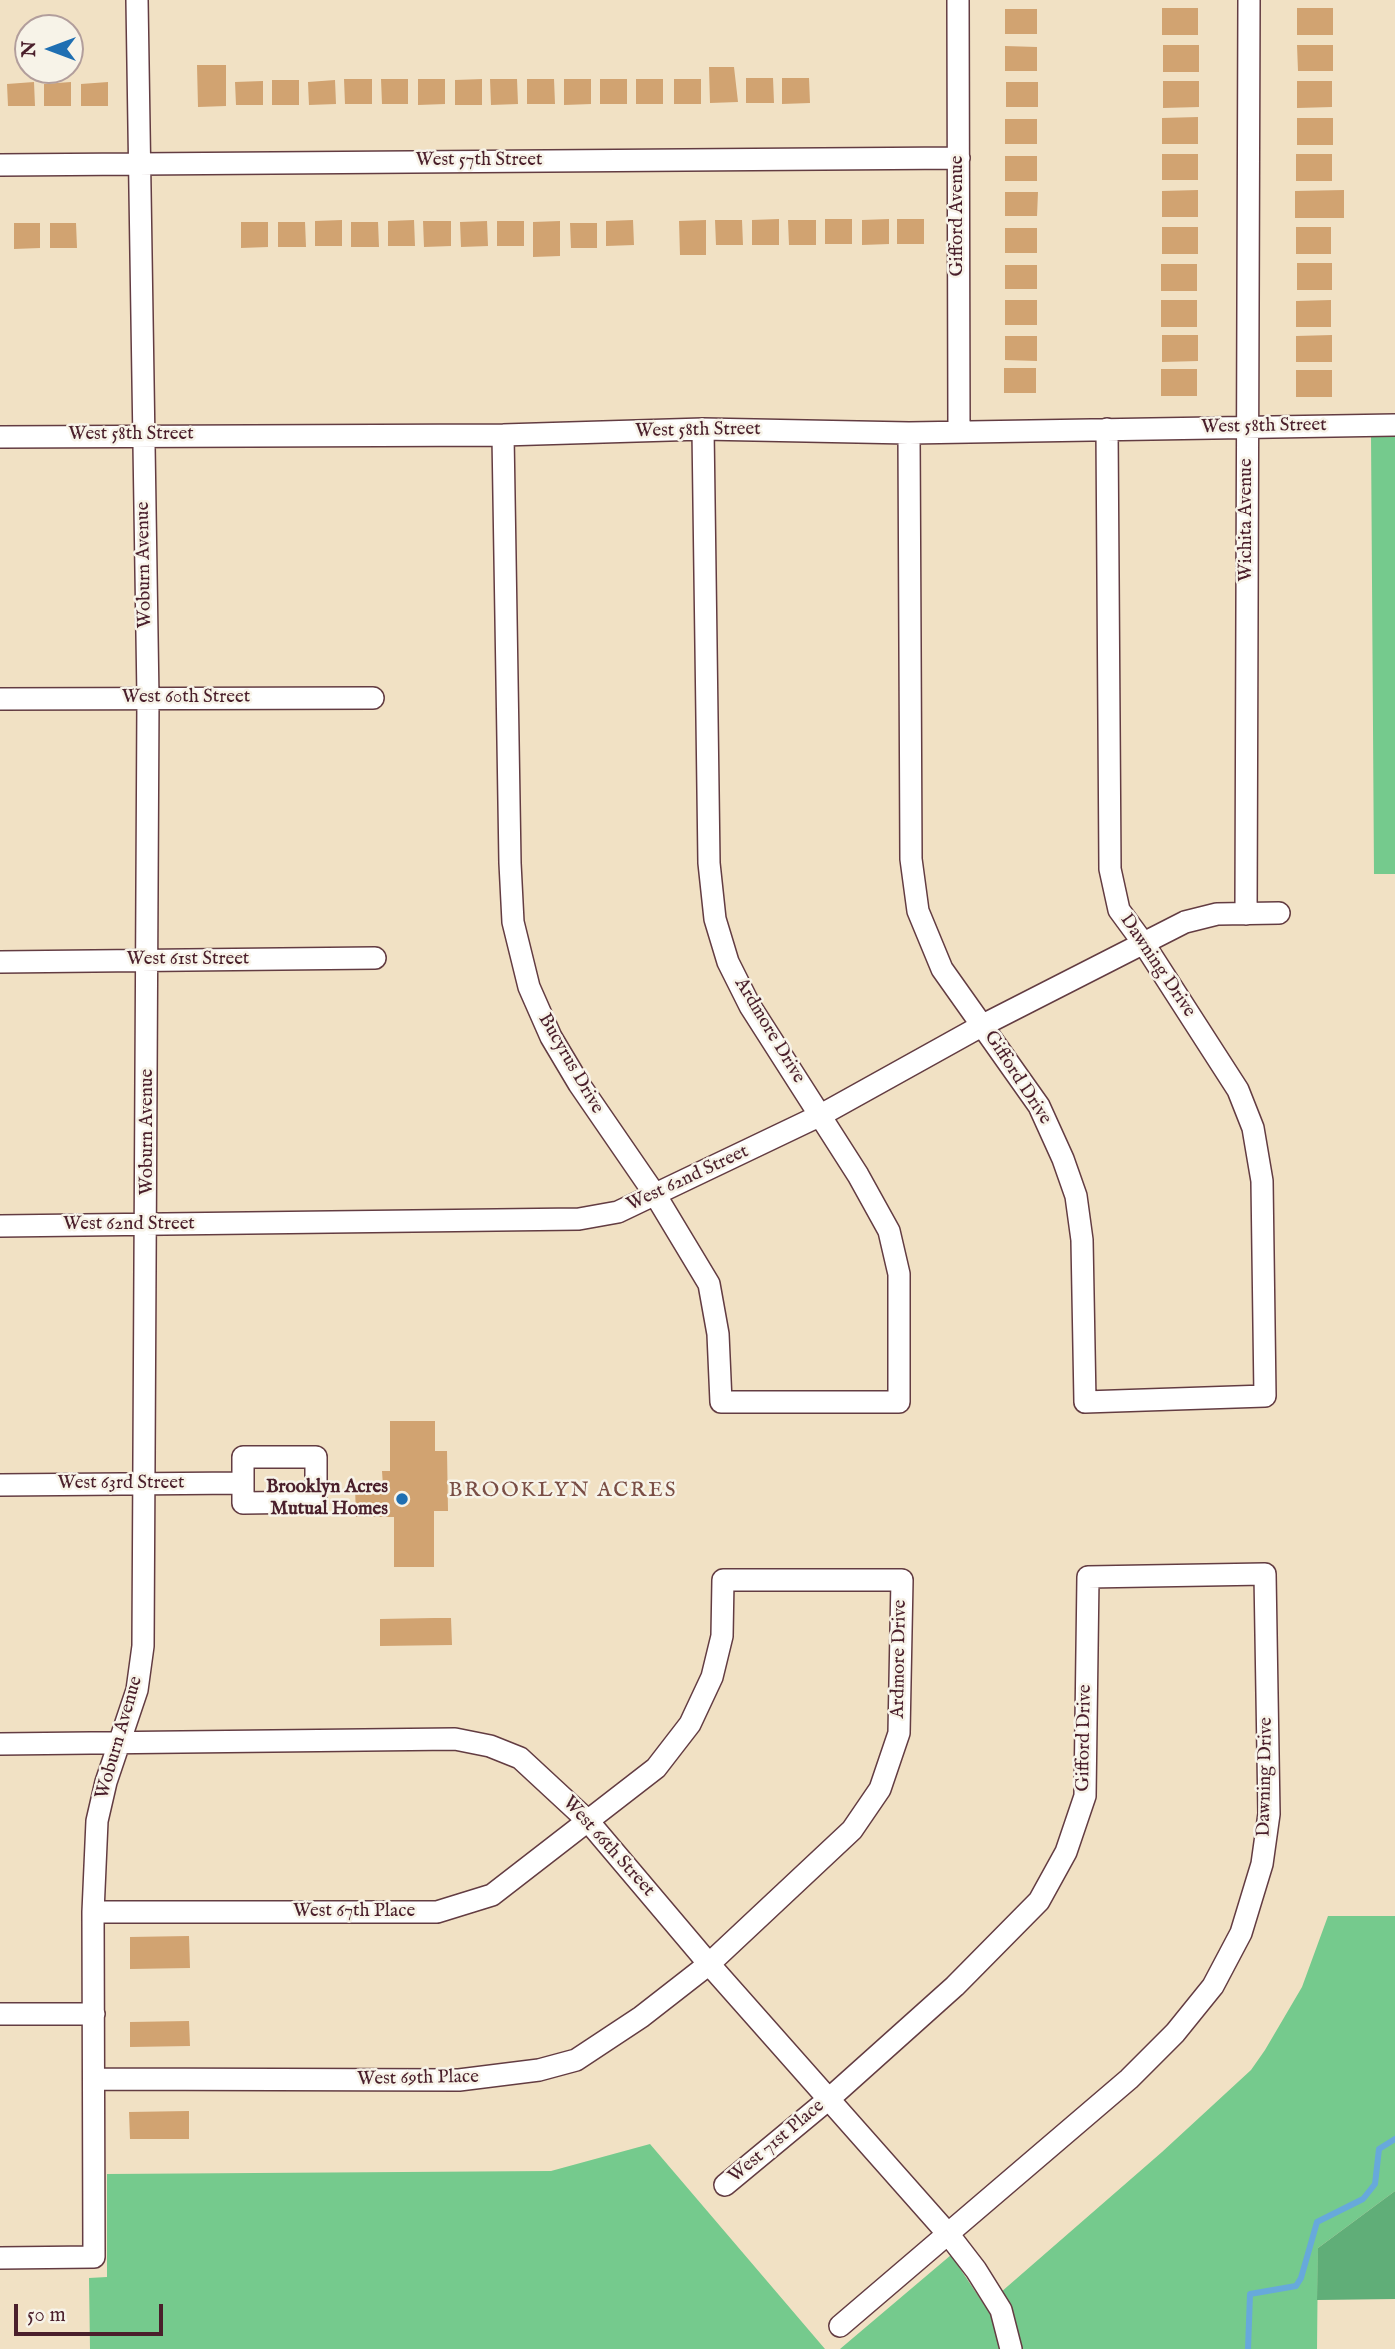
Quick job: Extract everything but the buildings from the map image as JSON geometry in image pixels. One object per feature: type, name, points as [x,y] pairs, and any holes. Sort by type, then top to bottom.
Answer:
[{"type":"street","name":"Woburn Avenue","points":[[0,2258],[94,2257],[93,1912],[97,1821],[118,1742],[137,1690],[144,1646],[148,1226],[148,698],[137,0]]},
{"type":"street","name":"Gifford Avenue","points":[[958,0],[958,432]]},
{"type":"street","name":"Wichita Avenue","points":[[1246,914],[1249,0]]},
{"type":"street","name":"West 57th Street","points":[[0,164],[958,158]]},
{"type":"street","name":"West 58th Street","points":[[0,437],[503,435],[703,429],[909,433],[1395,425]]},
{"type":"street","name":"Ardmore Drive","points":[[703,429],[709,863],[715,919],[728,962],[750,1006],[821,1115],[889,1231],[899,1274],[899,1402],[815,1402]]},
{"type":"street","name":"Dawning Drive","points":[[1107,429],[1110,869],[1119,910],[1144,944],[1237,1090],[1253,1128],[1262,1181],[1265,1396],[1174,1399]]},
{"type":"street","name":"Gifford Drive","points":[[909,433],[911,859],[918,911],[942,969],[1039,1106],[1076,1196],[1082,1240],[1085,1402],[1174,1399]]},
{"type":"street","name":"Bucyrus Drive","points":[[503,435],[506,714],[513,922],[529,988],[551,1037],[579,1084],[656,1196],[709,1284],[718,1334],[721,1402],[815,1402]]},
{"type":"street","name":"West 60th Street","points":[[0,699],[373,698]]},
{"type":"street","name":"West 62nd Street","points":[[0,1226],[579,1219],[618,1212],[821,1115],[983,1025],[1185,922],[1217,914],[1279,913]]},
{"type":"street","name":"West 61st Street","points":[[0,962],[375,958]]},
{"type":"street","name":"West 63rd Street","points":[[0,1485],[243,1483]]},
{"type":"street","name":"Dawning Drive","points":[[948,2235],[1129,2080],[1175,2033],[1213,1986],[1241,1933],[1262,1864],[1269,1814],[1265,1574],[1178,1577]]},
{"type":"street","name":"Gifford Drive","points":[[830,2098],[1004,1939],[1039,1901],[1066,1852],[1085,1796],[1088,1577],[1178,1577]]},
{"type":"street","name":"Ardmore Drive","points":[[588,1821],[656,1768],[691,1724],[716,1664],[722,1636],[723,1580],[902,1580],[899,1733],[880,1789],[852,1830],[709,1964]]},
{"type":"street","name":"West 66th Street","points":[[0,1744],[455,1739],[490,1746],[520,1758],[588,1821],[709,1964],[830,2098],[948,2235],[976,2270],[1001,2311],[1012,2349]]},
{"type":"street","name":"West 67th Place","points":[[93,1912],[437,1912],[492,1895],[588,1821]]},
{"type":"street","name":"West 69th Place","points":[[94,2080],[459,2081],[539,2070],[576,2060],[641,2017],[709,1964]]},
{"type":"street","points":[[0,2014],[94,2014]]},
{"type":"street","name":"West 71st Place","points":[[725,2185],[830,2098]]},
{"type":"street","points":[[840,2326],[948,2235]]},
{"type":"green space","points":[[1371,435],[1395,435],[1395,874],[1374,874]]},
{"type":"green space","points":[[1328,1916],[1395,1916],[1395,2191],[1318,2248],[1317,2349],[840,2349],[951,2255],[985,2306],[1162,2152],[1251,2070],[1302,1987]]},
{"type":"green space","points":[[650,2144],[825,2349],[90,2349],[89,2278],[107,2277],[107,2174],[551,2171]]},
{"type":"green space","points":[[1395,2191],[1395,2299],[1317,2300],[1318,2248]]},
{"type":"waterway","points":[[1248,2349],[1250,2294],[1296,2286],[1301,2278],[1317,2222],[1363,2199],[1375,2184],[1379,2149],[1395,2139]]},
{"type":"place","name":"Brooklyn Acres Mutual Homes","points":[[402,1499]]},
{"type":"district","name":"BROOKLYN ACRES","points":[[563,1492]]}]
